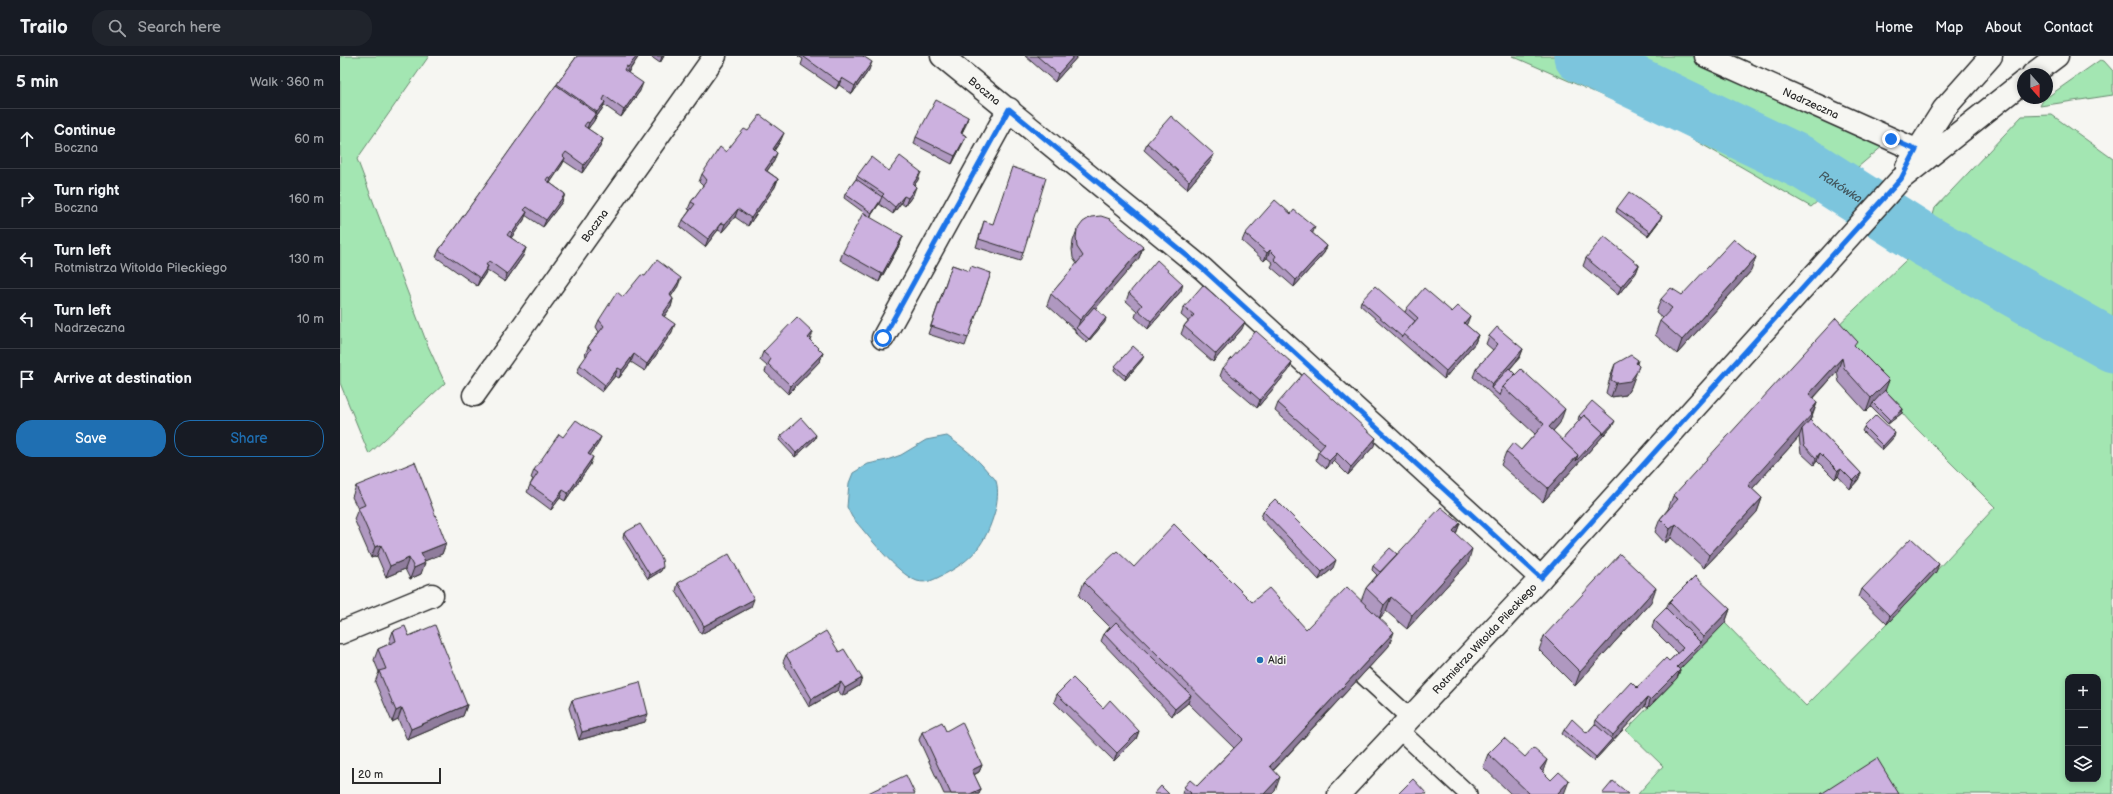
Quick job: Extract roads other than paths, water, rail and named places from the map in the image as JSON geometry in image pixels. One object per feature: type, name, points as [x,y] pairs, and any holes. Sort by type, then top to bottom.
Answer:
[{"type":"street","name":"Boczna","points":[[474,395],[715,56]]},
{"type":"street","name":"Boczna","points":[[942,56],[1009,109],[1203,269],[1541,578]]},
{"type":"street","name":"Nadrzeczna","points":[[1706,56],[1916,150]]},
{"type":"street","name":"Rotmistrza Witolda Pileckiego","points":[[1901,179],[1916,150],[1944,109],[1991,56]]},
{"type":"street","points":[[2041,68],[2057,56]]},
{"type":"street","name":"Rotmistrza Witolda Pileckiego","points":[[1339,794],[1541,578],[1901,179],[2017,87]]},
{"type":"street","name":"Boczna","points":[[883,338],[1009,109]]},
{"type":"street","points":[[340,633],[432,595]]},
{"type":"lane","points":[[1362,675],[1468,794]]},
{"type":"water","points":[[947,436],[964,448],[995,479],[997,496],[995,511],[983,541],[970,557],[940,577],[931,581],[921,582],[909,577],[892,562],[852,517],[847,507],[849,483],[853,473],[868,464],[901,455],[926,440]]},
{"type":"waterway","name":"Rakówka","points":[[1580,56],[1805,164],[1926,241],[2113,346]]},
{"type":"place","name":"Aldi","points":[[1260,660]]}]
